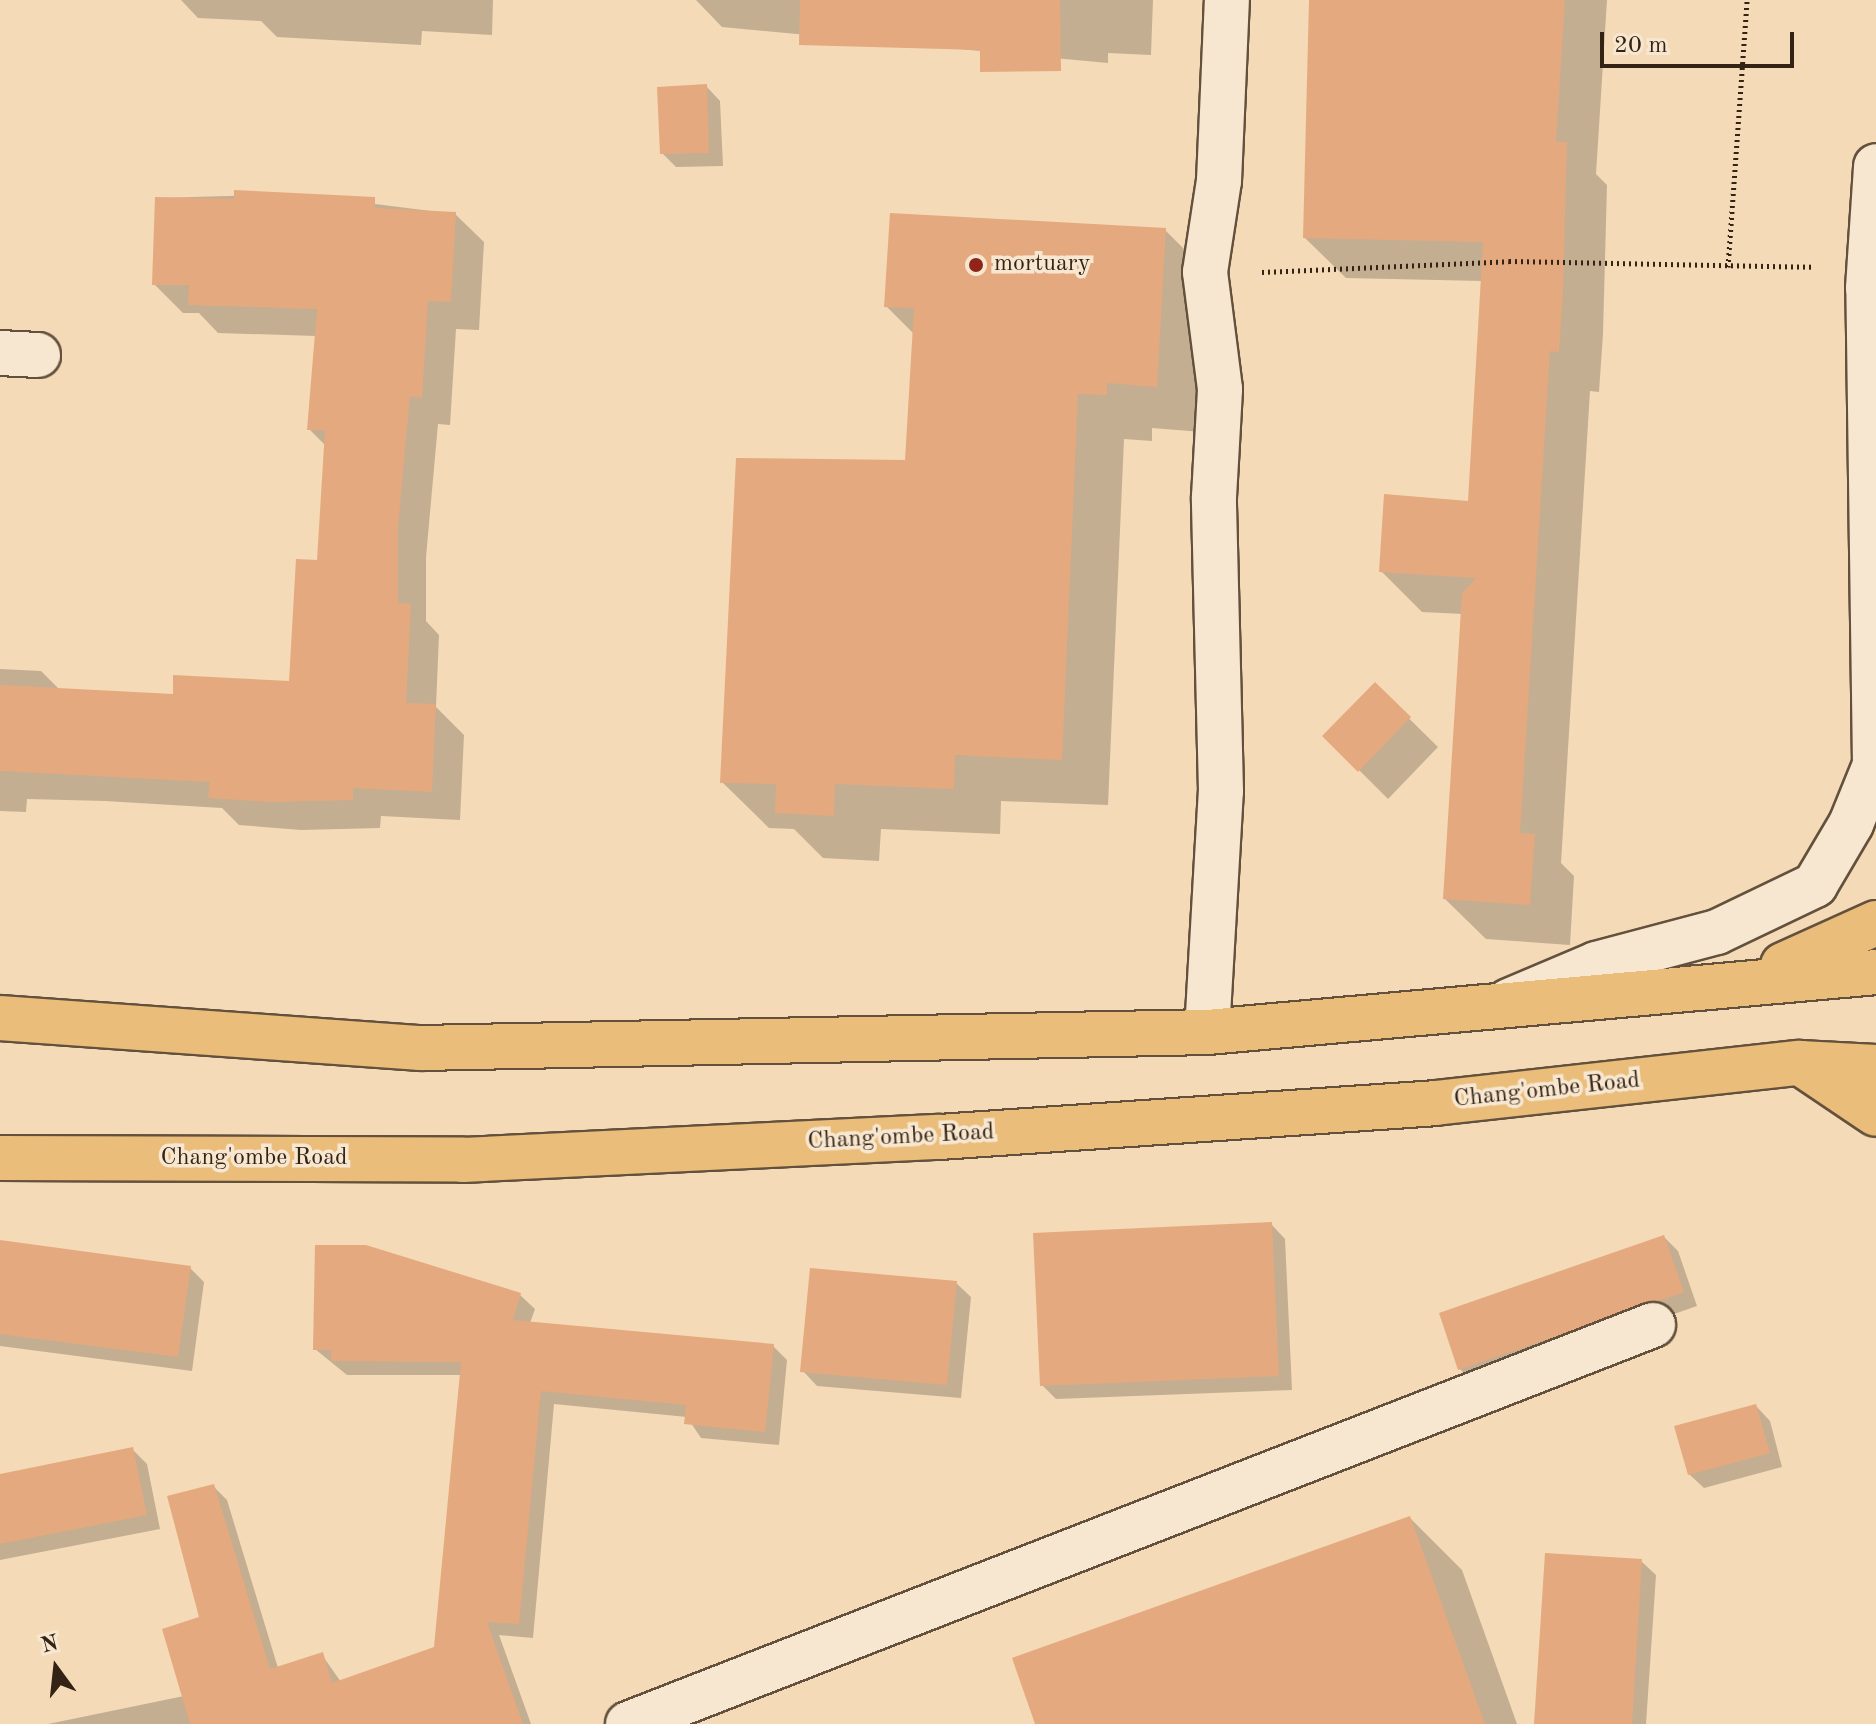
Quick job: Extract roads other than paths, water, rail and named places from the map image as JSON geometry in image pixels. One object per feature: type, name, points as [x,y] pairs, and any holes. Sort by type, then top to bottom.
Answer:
[{"type":"main road","points":[[1743,980],[1876,923]]},
{"type":"main road","points":[[0,1018],[420,1048],[1207,1032],[1743,980],[1876,972]]},
{"type":"main road","points":[[1800,1063],[1876,1114]]},
{"type":"main road","name":"Chang'ombe Road","points":[[0,1158],[463,1160],[939,1137],[1435,1103],[1800,1063],[1876,1067]]},
{"type":"street","points":[[1207,1032],[1221,791],[1214,497],[1220,389],[1205,272],[1219,181],[1227,0]]},
{"type":"street","points":[[1509,1001],[1596,964],[1702,937],[1815,885],[1851,824],[1875,765],[1870,258],[1876,166]]},
{"type":"street","points":[[628,1724],[1653,1325]]},
{"type":"place","name":"mortuary","points":[[976,265]]}]
